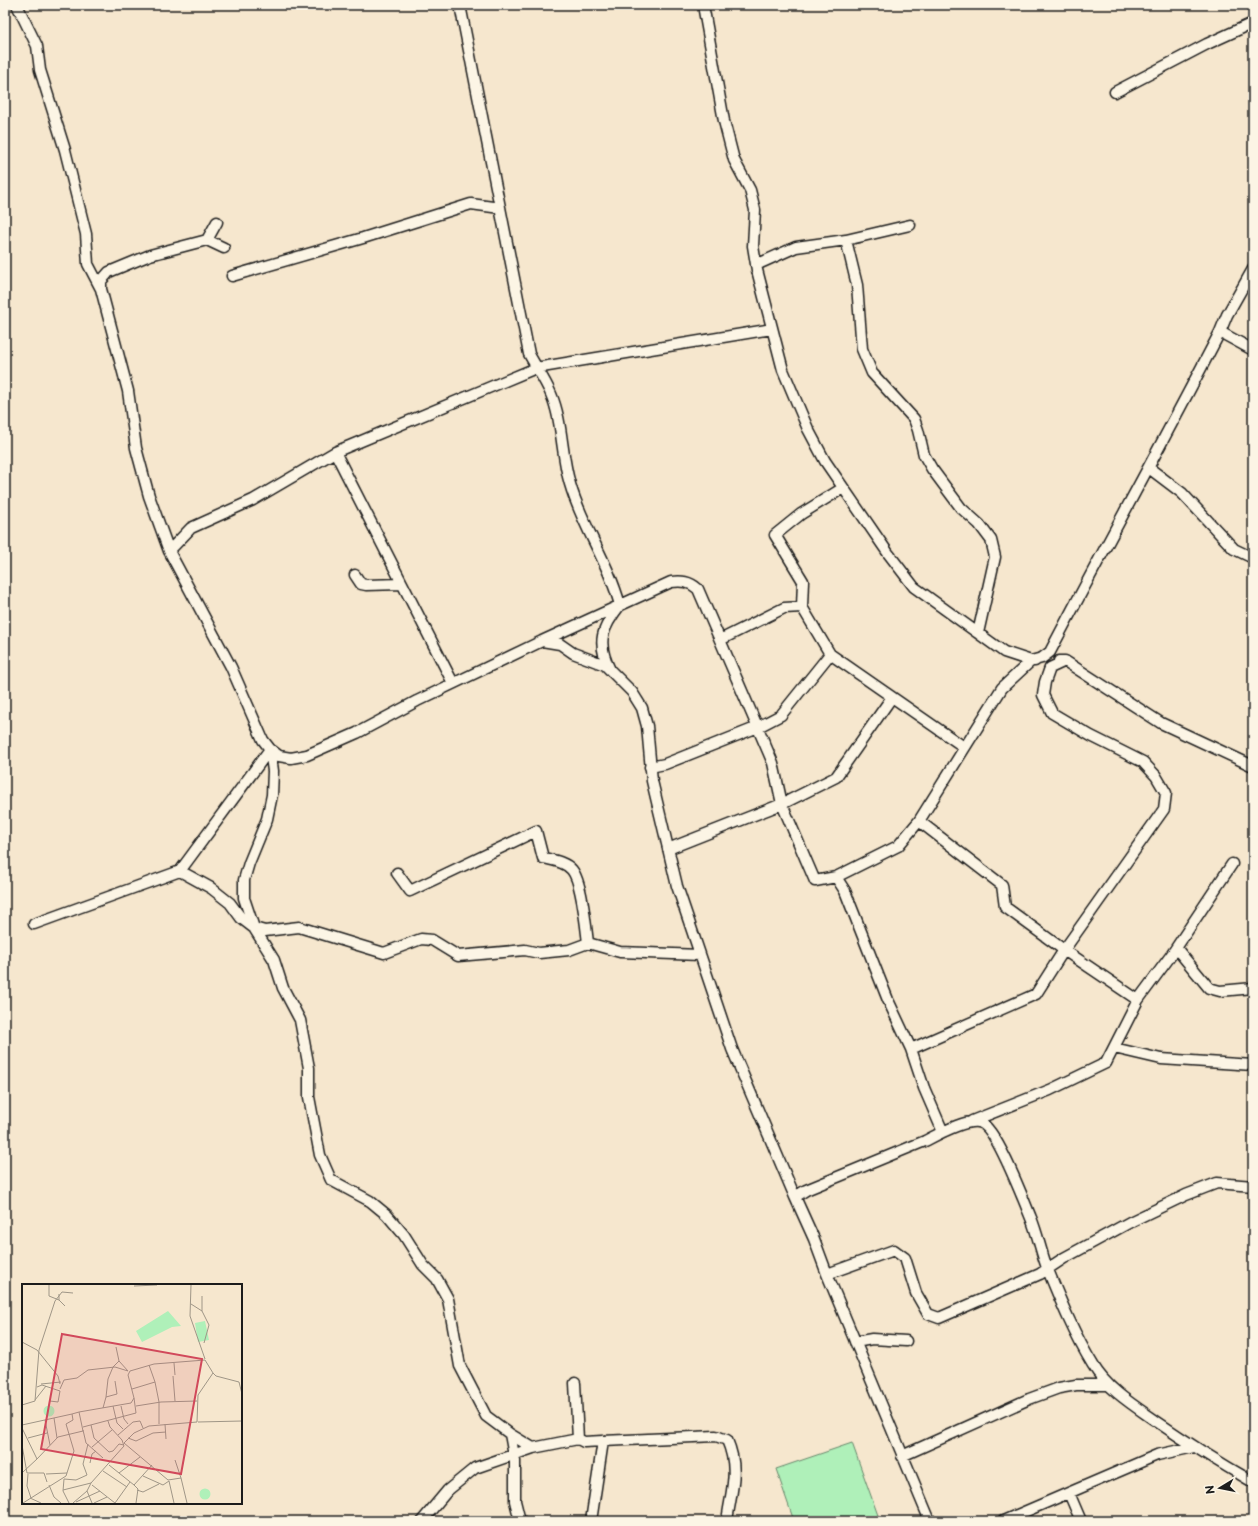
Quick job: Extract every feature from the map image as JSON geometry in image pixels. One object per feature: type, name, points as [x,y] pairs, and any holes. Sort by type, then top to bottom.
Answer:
[{"type":"street","points":[[17,5],[37,46],[40,70],[66,150],[86,234],[88,264],[101,289],[128,391],[139,465],[169,551],[231,667],[263,740],[270,749],[279,756],[289,757],[307,755],[357,733],[453,683],[671,582],[682,581],[691,583],[698,589],[773,763],[782,804],[815,881],[836,877],[898,846],[918,820],[1002,688],[1031,662],[1042,658],[1050,652],[1149,468],[1220,332],[1227,315],[1253,269]]},
{"type":"street","points":[[460,5],[529,354],[551,394],[559,422],[563,455],[570,484],[583,517],[615,586],[620,605]]},
{"type":"street","points":[[703,5],[724,120],[734,160],[750,190],[755,210],[753,246],[756,265],[783,370],[808,429],[825,461],[908,581],[1004,652],[1031,662],[1064,661],[1161,723],[1253,766]]},
{"type":"street","points":[[1115,92],[1207,44],[1253,23]]},
{"type":"street","points":[[232,276],[356,240],[471,204],[500,208]]},
{"type":"street","points":[[207,240],[216,222]]},
{"type":"street","points":[[756,265],[796,248],[846,240],[910,225]]},
{"type":"street","points":[[101,289],[101,281],[109,272],[150,255],[207,240],[224,248]]},
{"type":"street","points":[[846,240],[857,285],[862,349],[872,373],[914,420],[924,455],[932,469],[961,508],[979,524],[991,540],[995,557],[978,634]]},
{"type":"street","points":[[169,551],[191,528],[253,500],[335,452],[536,368],[772,329]]},
{"type":"street","points":[[1220,332],[1253,350]]},
{"type":"street","points":[[335,452],[399,582],[453,683]]},
{"type":"street","points":[[1149,468],[1182,494],[1234,549],[1253,558]]},
{"type":"street","points":[[843,488],[801,514],[775,535],[803,581],[802,607],[830,654],[964,747]]},
{"type":"street","points":[[355,575],[361,584],[366,585],[399,582]]},
{"type":"street","points":[[612,672],[605,660],[603,632],[607,622],[620,605]]},
{"type":"street","points":[[720,640],[784,608],[802,607]]},
{"type":"street","points":[[542,641],[560,644],[573,653],[605,666],[632,692],[642,708],[647,726],[652,781],[677,886],[732,1049],[814,1239],[827,1274],[930,1521]]},
{"type":"street","points":[[650,767],[665,764],[758,727],[781,715],[830,654]]},
{"type":"street","points":[[911,1049],[1036,994],[1064,950],[1164,809],[1166,793],[1156,776],[1143,762],[1091,736],[1052,713],[1043,695],[1045,682],[1050,668],[1064,661]]},
{"type":"street","points":[[668,848],[782,804],[836,777],[892,697]]},
{"type":"street","points":[[270,749],[273,774],[272,796],[267,819],[249,863],[244,880],[244,898],[254,928],[274,960],[283,988],[300,1020],[309,1068],[308,1097],[320,1155],[331,1180],[370,1201],[387,1215],[404,1235],[423,1265],[437,1279],[448,1299],[460,1366],[486,1416],[510,1434],[533,1448]]},
{"type":"street","points":[[34,924],[180,871],[270,749]]},
{"type":"street","points":[[273,774],[279,765],[289,757]]},
{"type":"street","points":[[918,820],[1002,886],[1005,907],[1064,950],[1138,1000]]},
{"type":"street","points":[[397,873],[410,891],[536,831],[543,858],[562,864],[572,870],[582,899],[588,943]]},
{"type":"street","points":[[795,1197],[806,1190],[925,1141],[943,1132],[1050,1090],[1106,1063],[1138,1000],[1176,948],[1232,864]]},
{"type":"street","points":[[180,871],[211,888],[230,903],[241,918],[254,928],[265,931],[299,927],[384,953],[421,939],[432,940],[458,956],[525,950],[539,953],[569,950],[588,943],[620,952],[700,955]]},
{"type":"street","points":[[836,877],[845,890],[888,1000],[911,1049],[924,1088],[943,1132]]},
{"type":"street","points":[[1176,948],[1208,988],[1220,991],[1253,988]]},
{"type":"street","points":[[1114,1048],[1161,1059],[1253,1065]]},
{"type":"street","points":[[970,1122],[982,1123],[992,1133],[1032,1219],[1048,1269],[1065,1310],[1093,1365],[1109,1385],[1124,1398],[1194,1447],[1253,1482]]},
{"type":"street","points":[[827,1274],[894,1250],[905,1258],[916,1293],[928,1314],[939,1318],[1048,1269],[1132,1220],[1186,1194],[1217,1183],[1253,1186]]},
{"type":"street","points":[[855,1342],[872,1339],[906,1341]]},
{"type":"street","points":[[575,1384],[578,1439]]},
{"type":"street","points":[[902,1456],[1016,1404],[1059,1388],[1076,1385],[1109,1385]]},
{"type":"street","points":[[510,1434],[514,1454],[515,1501],[520,1521]]},
{"type":"street","points":[[422,1521],[448,1490],[475,1468],[533,1448],[578,1439],[584,1442],[716,1436],[727,1440],[731,1450],[735,1475],[727,1521]]},
{"type":"street","points":[[591,1521],[603,1441]]},
{"type":"street","points":[[1003,1521],[1157,1456],[1194,1447]]},
{"type":"street","points":[[1069,1493],[1081,1521]]},
{"type":"green space","points":[[852,1443],[880,1521],[794,1521],[776,1469]]}]
